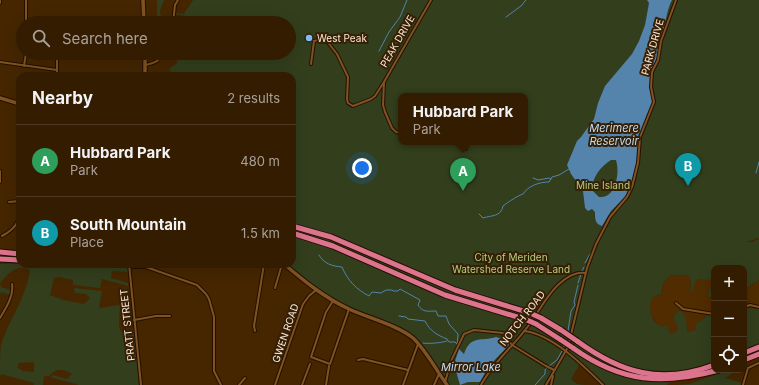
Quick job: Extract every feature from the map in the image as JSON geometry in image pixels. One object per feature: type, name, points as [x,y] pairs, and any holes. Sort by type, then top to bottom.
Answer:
[{"type":"highway","points":[[296,226],[340,241],[455,290],[530,313],[561,330],[598,356],[628,370],[647,374],[663,375],[699,371],[711,366]]},
{"type":"highway","points":[[296,234],[336,247],[445,295],[536,324],[607,370],[625,377],[660,383],[680,382],[699,378],[712,373]]},
{"type":"highway","points":[[0,252],[16,254]]},
{"type":"highway","points":[[0,259],[16,260]]},
{"type":"highway","points":[[747,352],[759,347]]},
{"type":"highway","points":[[747,359],[759,354]]},
{"type":"main road","points":[[143,0],[144,16]]},
{"type":"main road","points":[[145,60],[145,72]]},
{"type":"main road","points":[[0,98],[16,103]]},
{"type":"main road","points":[[288,268],[333,301],[395,328],[411,337],[418,344],[446,383]]},
{"type":"street","points":[[26,0],[26,16]]},
{"type":"street","points":[[174,16],[174,10],[178,0]]},
{"type":"street","name":"PEAK DRIVE","points":[[398,132],[392,128],[383,105],[384,82],[431,0]]},
{"type":"street","name":"PARK DRIVE","points":[[585,273],[600,235],[612,214],[630,192],[637,170],[641,133],[654,102],[651,87],[652,72],[658,60],[661,41],[676,0]]},
{"type":"street","points":[[311,64],[314,41],[322,39],[326,40],[337,54],[348,77],[347,99],[348,103],[354,106],[375,96],[384,82]]},
{"type":"street","points":[[24,66],[25,60]]},
{"type":"street","points":[[0,62],[57,70],[57,60]]},
{"type":"street","points":[[145,65],[156,63],[158,60]]},
{"type":"street","points":[[459,145],[466,149]]},
{"type":"street","points":[[0,171],[0,182]]},
{"type":"street","points":[[9,202],[16,201]]},
{"type":"street","points":[[2,236],[16,225]]},
{"type":"street","name":"PRATT STREET","points":[[129,268],[141,385]]},
{"type":"street","points":[[149,268],[197,285],[206,294],[214,317],[214,371],[221,385]]},
{"type":"street","points":[[255,331],[254,326],[263,268]]},
{"type":"street","points":[[276,288],[282,268]]},
{"type":"street","name":"NOTCH ROAD","points":[[481,385],[490,369],[524,331],[558,285],[571,275],[581,272],[585,273]]},
{"type":"street","points":[[551,385],[554,370],[568,347],[585,273]]},
{"type":"street","points":[[0,318],[9,301],[13,288],[12,284]]},
{"type":"street","name":"GWEN ROAD","points":[[275,385],[303,304],[316,290]]},
{"type":"street","points":[[330,365],[311,357],[326,312],[333,301]]},
{"type":"street","points":[[676,303],[683,309],[711,314]]},
{"type":"street","points":[[747,306],[750,305],[759,307]]},
{"type":"street","points":[[326,385],[330,365],[349,309]]},
{"type":"street","points":[[134,320],[156,316],[170,316]]},
{"type":"street","points":[[446,383],[452,359],[463,336],[467,332],[477,330],[501,332],[505,334],[512,345],[554,370]]},
{"type":"street","points":[[524,331],[535,333],[565,352],[580,363],[603,385]]},
{"type":"street","points":[[403,385],[418,344]]},
{"type":"street","points":[[358,360],[363,359],[408,370]]},
{"type":"street","points":[[743,385],[749,367],[759,363]]},
{"type":"street","points":[[302,385],[310,364]]},
{"type":"street","points":[[434,385],[439,374]]},
{"type":"street","points":[[546,385],[553,374]]},
{"type":"street","points":[[239,385],[245,378]]},
{"type":"shaded area","points":[[669,275],[689,275],[690,293],[694,283],[698,279],[708,279],[711,281],[711,287],[707,293],[711,297],[711,316],[707,316],[696,324],[697,329],[693,331],[686,331],[686,318],[681,310],[674,315],[674,321],[678,330],[672,334],[669,332],[668,326],[661,326],[657,324],[649,312],[651,299],[654,296],[660,295],[662,292],[663,283]]},
{"type":"shaded area","points":[[759,280],[759,309],[747,309],[747,288]]},
{"type":"green space","points":[[157,0],[164,0],[160,11],[161,16],[157,16]]},
{"type":"green space","name":"City of Meriden Watershed Reserve Land","points":[[193,0],[759,0],[759,238],[746,242],[752,242],[759,239],[759,280],[747,287],[747,265],[711,265],[711,280],[696,280],[691,293],[689,275],[670,275],[663,283],[661,294],[653,297],[651,301],[650,310],[652,318],[658,325],[668,326],[669,332],[672,334],[678,330],[674,321],[674,315],[678,311],[682,311],[686,318],[687,332],[696,330],[696,324],[707,316],[711,316],[711,362],[677,372],[667,385],[606,385],[581,362],[571,379],[577,384],[585,385],[450,385],[428,352],[414,336],[391,323],[341,303],[292,268],[296,268],[296,72],[170,72],[170,68],[177,63],[177,60],[296,60],[296,16],[186,16],[175,14],[184,14]]},
{"type":"green space","points":[[0,264],[16,264],[16,268],[21,268],[13,270],[0,283]]},
{"type":"green space","points":[[25,268],[128,268],[129,272],[112,271],[111,278],[128,283],[128,286],[102,279],[100,288],[73,285],[73,280],[59,277],[54,278],[50,295],[63,300],[84,304],[90,298],[86,294],[75,293],[74,288],[102,291],[99,308],[120,305],[120,330],[122,332],[134,329],[139,385],[79,385],[50,377],[53,375],[67,379],[72,374],[62,370],[54,371],[49,376],[44,376],[43,385],[34,385],[34,383],[1,374],[0,377],[1,345],[25,290],[30,270]],"holes":[[[34,362],[34,372],[23,371],[17,367],[19,363]]]},
{"type":"green space","points":[[0,283],[1,287],[10,290],[10,295],[1,292],[0,295]]},
{"type":"green space","name":"City of Meriden Watershed Reserve Land","points":[[711,287],[711,297],[707,294]]},
{"type":"green space","points":[[747,308],[759,309],[759,344],[747,349]]},
{"type":"green space","points":[[720,373],[733,373],[725,378],[742,383],[742,385],[677,385],[689,384]]},
{"type":"water","name":"Merimere Reservoir","points":[[647,0],[672,0],[668,9],[661,37],[657,38],[656,42],[658,55],[650,75],[650,87],[653,102],[639,137],[636,167],[632,186],[627,195],[611,211],[602,226],[596,221],[595,212],[592,209],[588,211],[585,208],[583,191],[571,174],[567,165],[577,141],[594,119],[598,103],[605,86],[632,54],[639,41],[645,25],[649,3]],"holes":[[[616,160],[617,178],[613,190],[605,197],[599,197],[592,190],[595,176],[607,162]]]},
{"type":"water","name":"Mirror Lake","points":[[496,337],[508,341],[509,345],[489,366],[480,382],[468,382],[460,385],[454,364],[459,349],[464,354],[473,341]]},
{"type":"waterway","points":[[379,51],[389,32],[400,17],[407,0]]},
{"type":"waterway","points":[[506,17],[521,6],[526,0]]},
{"type":"waterway","points":[[756,173],[759,162]]},
{"type":"waterway","points":[[479,214],[483,218],[496,215],[502,210],[503,206],[523,194],[531,187],[549,182],[552,177],[569,169]]},
{"type":"waterway","points":[[533,178],[538,180],[551,179]]},
{"type":"waterway","points":[[585,263],[590,254]]},
{"type":"waterway","points":[[319,255],[323,261],[342,267],[353,284],[369,296],[372,292],[381,293],[386,290],[398,291],[400,289],[420,300],[418,305],[422,309],[426,311],[436,311],[438,316],[446,316],[449,324],[458,334],[457,348]]},
{"type":"waterway","points":[[582,271],[584,267]]},
{"type":"waterway","points":[[578,283],[581,274]]},
{"type":"waterway","points":[[568,331],[571,311],[575,305],[574,302],[578,285]]},
{"type":"waterway","points":[[399,316],[406,317],[408,319],[425,321],[434,332],[447,339],[449,342],[455,342],[457,344]]},
{"type":"waterway","points":[[423,343],[447,341]]},
{"type":"waterway","points":[[563,348],[565,344]]},
{"type":"waterway","points":[[535,385],[545,374],[545,370],[557,360],[562,351]]},
{"type":"place","name":"West Peak","points":[[309,38]]},
{"type":"place","name":"South Mountain","points":[[688,186]]},
{"type":"place","name":"Hubbard Park","points":[[463,191]]},
{"type":"park label","name":"Mine Island","points":[[603,185]]}]
